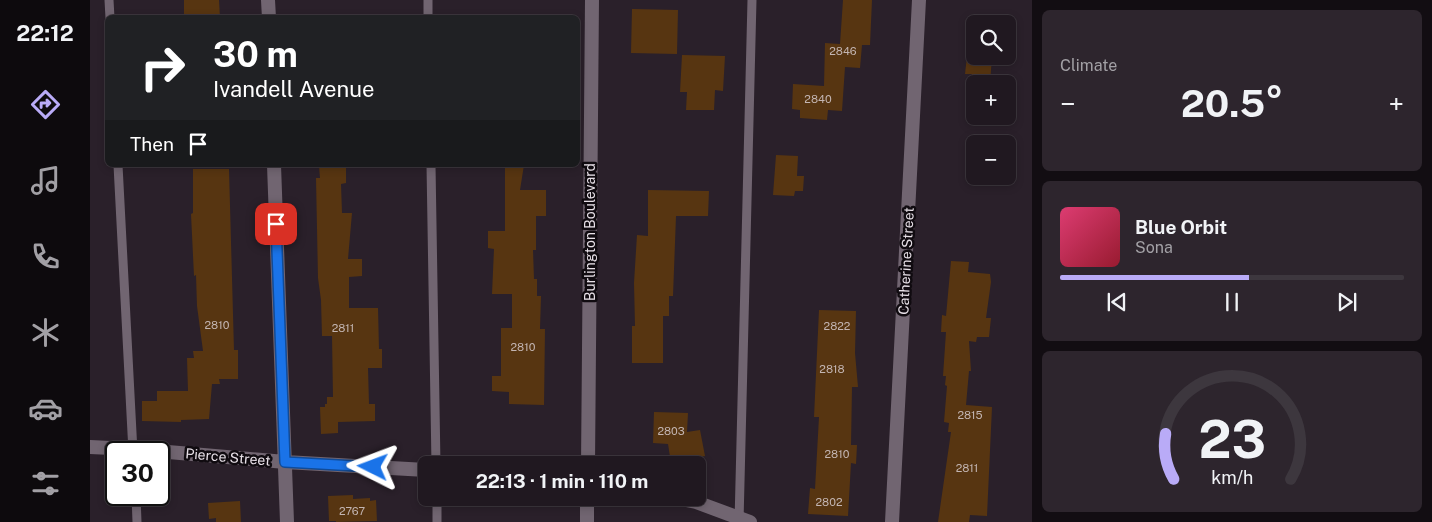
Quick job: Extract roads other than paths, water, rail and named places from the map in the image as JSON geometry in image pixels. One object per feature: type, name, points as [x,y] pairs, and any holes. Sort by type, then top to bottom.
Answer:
[{"type":"street","points":[[268,0],[269,15]]},
{"type":"street","name":"Burlington Boulevard","points":[[588,456],[592,0]]},
{"type":"street","name":"Catherine Street","points":[[892,522],[919,0]]},
{"type":"street","points":[[274,167],[288,522]]},
{"type":"street","name":"Pierce Street","points":[[90,447],[105,448]]},
{"type":"street","name":"Pierce Street","points":[[170,454],[418,470]]},
{"type":"street","points":[[587,506],[587,522]]},
{"type":"street","points":[[706,506],[743,520]]},
{"type":"lane","points":[[109,0],[110,15]]},
{"type":"lane","points":[[428,0],[428,15]]},
{"type":"lane","points":[[743,520],[752,0]]},
{"type":"lane","points":[[118,167],[132,441]]},
{"type":"lane","points":[[431,167],[436,456]]},
{"type":"lane","points":[[136,506],[137,522]]},
{"type":"lane","points":[[437,506],[437,522]]}]
